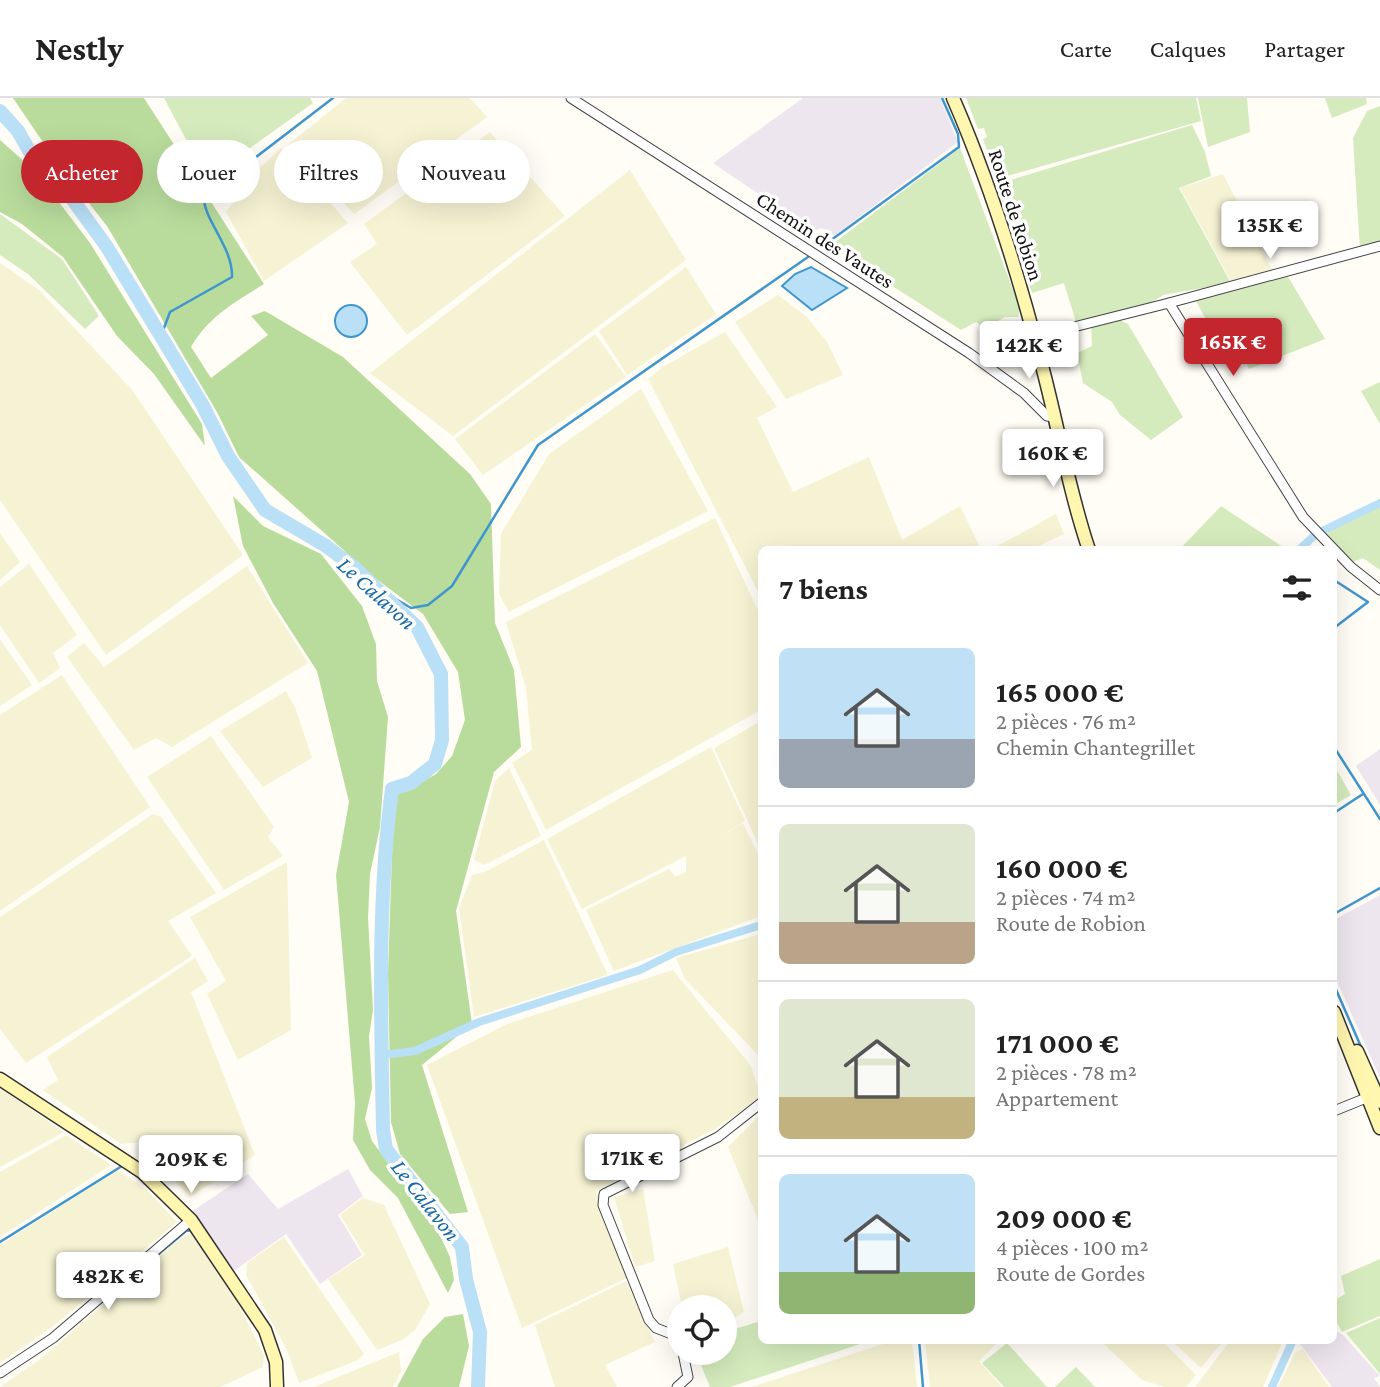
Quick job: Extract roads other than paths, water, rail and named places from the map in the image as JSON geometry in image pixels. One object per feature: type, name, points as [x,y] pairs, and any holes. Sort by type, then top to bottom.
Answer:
[{"type":"main road","name":"Route de Robion","points":[[953,98],[990,194],[1034,337],[1088,546]]},
{"type":"main road","points":[[1337,1011],[1373,1099],[1380,1128]]},
{"type":"main road","points":[[1337,1019],[1373,1099]]},
{"type":"main road","points":[[0,1079],[142,1172],[191,1220],[265,1330],[276,1362],[277,1387]]},
{"type":"street","name":"Chemin des Vautes","points":[[570,98],[969,353],[1017,387],[1047,416],[1054,417]]},
{"type":"street","points":[[1034,337],[1380,247]]},
{"type":"street","points":[[1169,303],[1303,517],[1331,546]]},
{"type":"street","points":[[1337,552],[1380,590]]},
{"type":"street","points":[[1337,1110],[1373,1099],[1380,1114]]},
{"type":"street","points":[[667,1332],[656,1328],[649,1320],[603,1205],[604,1194],[718,1137],[758,1105]]},
{"type":"street","points":[[0,1373],[53,1338],[191,1220]]},
{"type":"street","points":[[677,1387],[688,1377],[686,1365]]},
{"type":"water","points":[[811,267],[847,288],[812,310],[782,286],[795,274]]},
{"type":"water","points":[[351,305],[362,310],[367,321],[362,332],[351,337],[340,332],[335,321],[340,310]]},
{"type":"waterway","points":[[161,336],[170,312],[232,277],[228,255],[208,215],[204,197],[333,98]]},
{"type":"waterway","points":[[827,243],[959,147],[958,134],[942,98]]},
{"type":"waterway","name":"Le Calavon","points":[[0,111],[18,131],[31,154],[49,167],[107,247],[202,404],[228,456],[265,510],[326,546],[354,567],[417,627],[441,674],[442,740],[435,764],[411,783],[392,789],[382,917],[383,1130],[386,1149],[462,1247],[466,1279],[480,1332],[478,1387]]},
{"type":"waterway","points":[[387,600],[394,598],[411,608],[428,605],[452,586],[538,445],[808,257]]},
{"type":"waterway","points":[[1320,532],[1380,503]]},
{"type":"waterway","points":[[1303,546],[1315,535]]},
{"type":"waterway","points":[[1337,582],[1368,602],[1337,626]]},
{"type":"waterway","points":[[1337,752],[1380,819]]},
{"type":"waterway","points":[[1337,811],[1363,794]]},
{"type":"waterway","points":[[1337,912],[1380,888]]},
{"type":"waterway","points":[[382,1055],[415,1051],[479,1022],[640,970],[676,952],[758,926]]},
{"type":"waterway","points":[[1337,992],[1362,1049]]},
{"type":"waterway","points":[[0,1242],[122,1166]]},
{"type":"waterway","points":[[69,1329],[186,1231],[191,1230]]},
{"type":"waterway","points":[[919,1344],[923,1387]]},
{"type":"waterway","points":[[1272,1387],[1291,1344]]}]
